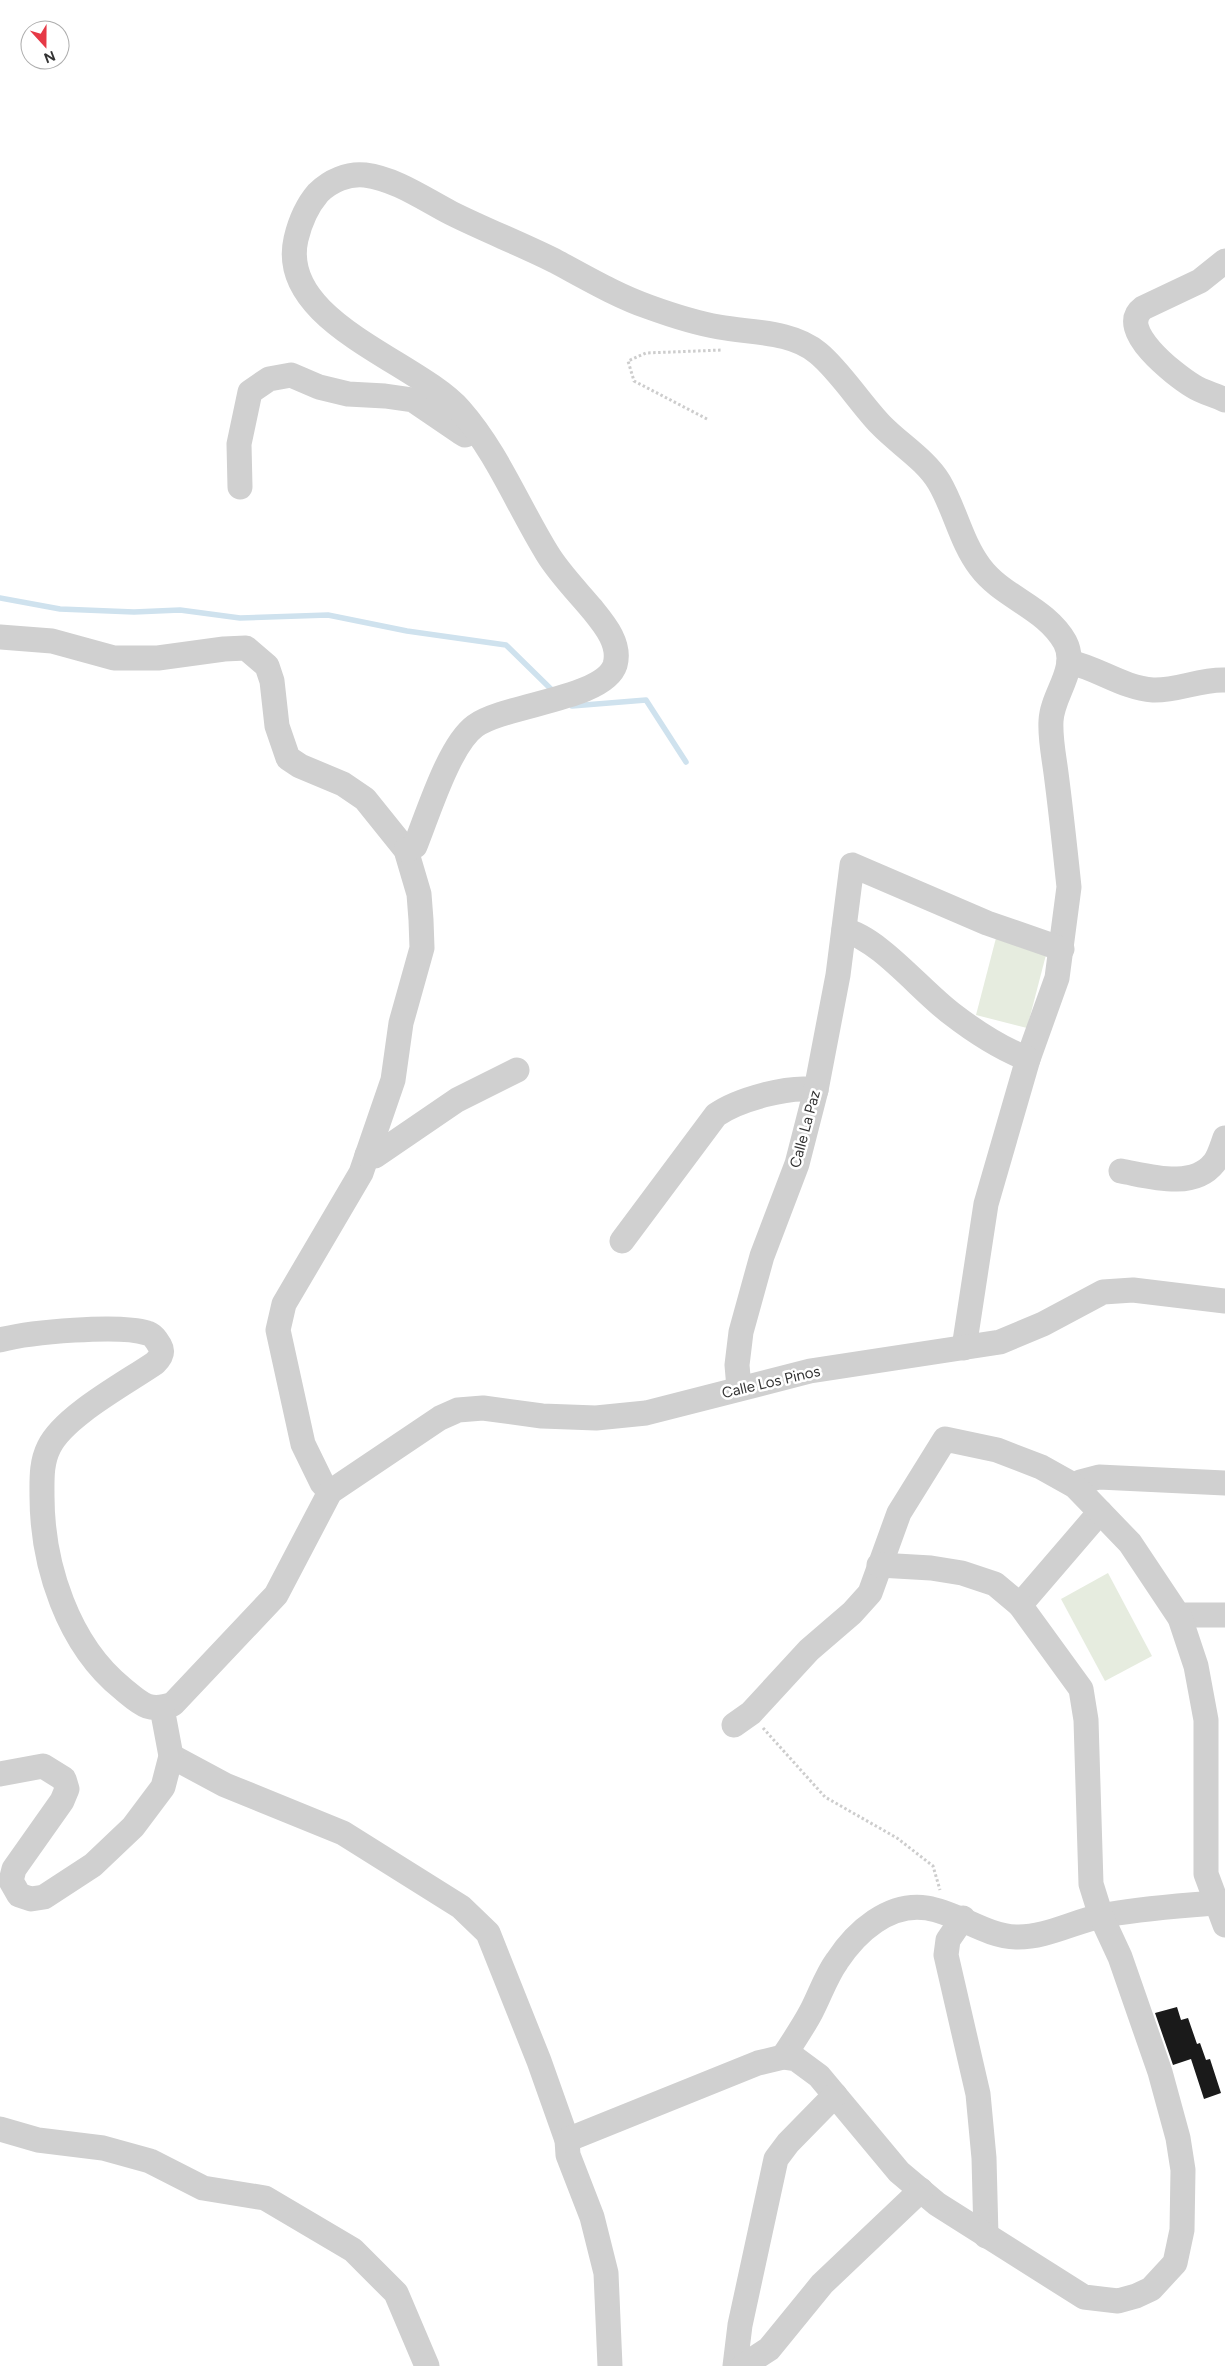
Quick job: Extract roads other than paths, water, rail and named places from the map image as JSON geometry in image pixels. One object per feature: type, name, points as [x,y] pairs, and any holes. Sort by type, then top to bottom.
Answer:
[{"type":"street","points":[[406,850],[415,846],[451,757],[471,728],[500,712],[589,688],[605,681],[615,667],[616,648],[607,628],[550,558],[484,441],[474,431],[460,410],[433,387],[371,349],[319,310],[308,294],[300,277],[293,252],[301,219],[318,194],[334,180],[363,175],[404,187],[454,214],[522,244],[646,306],[714,326],[789,337],[817,352],[883,427],[922,462],[938,480],[976,563],[994,584],[1032,608],[1056,630],[1068,647],[1070,662],[1054,704],[1050,722],[1069,887],[1062,949],[1057,978],[1028,1059],[986,1204],[964,1348]]},
{"type":"street","points":[[1225,261],[1200,281],[1143,308],[1136,313],[1135,318],[1135,326],[1153,354],[1193,386],[1225,400]]},
{"type":"street","points":[[240,487],[239,444],[250,392],[269,379],[291,375],[319,387],[348,394],[414,400],[465,435],[474,431]]},
{"type":"street","points":[[0,637],[52,641],[114,658],[158,658],[224,648],[246,648],[267,666],[272,681],[278,726],[288,758],[300,766],[343,784],[365,799],[406,850],[419,894],[422,948],[401,1023],[392,1080],[361,1173],[284,1304],[278,1330],[303,1444],[322,1483],[330,1492],[276,1595],[173,1704],[151,1709],[140,1703],[105,1675],[90,1654],[70,1620],[52,1573],[45,1540],[42,1485],[42,1468],[49,1446],[65,1428],[99,1400],[155,1363],[160,1357],[162,1350],[157,1340],[149,1333],[130,1330],[86,1330],[13,1336],[0,1340]]},
{"type":"street","points":[[1070,662],[1086,666],[1122,683],[1153,690],[1207,679],[1225,680]]},
{"type":"street","name":"Calle La Paz","points":[[739,1388],[737,1365],[741,1332],[762,1256],[797,1164],[816,1090],[838,975],[852,865],[987,923],[1062,949]]},
{"type":"street","points":[[844,930],[866,939],[952,1015],[997,1043],[1028,1059]]},
{"type":"street","points":[[367,1156],[374,1156],[457,1100],[517,1070]]},
{"type":"street","points":[[622,1242],[716,1115],[729,1107],[759,1097],[792,1090],[816,1090]]},
{"type":"street","points":[[1121,1172],[1162,1178],[1194,1178],[1220,1167],[1225,1138]]},
{"type":"street","name":"Calle Los Pinos","points":[[330,1492],[440,1418],[458,1410],[483,1408],[542,1416],[596,1418],[646,1413],[810,1371],[1000,1342],[1043,1324],[1103,1292],[1133,1290],[1225,1302]]},
{"type":"street","points":[[742,1719],[809,1650],[852,1613],[870,1593],[900,1512],[945,1439],[998,1450],[1041,1467],[1075,1486],[1130,1543],[1180,1618],[1196,1666],[1206,1720],[1206,1874],[1222,1910],[1100,1916],[1044,1933],[1017,1937],[999,1935],[955,1915],[924,1907],[901,1909],[880,1917],[869,1925],[837,1961],[810,2013],[783,2057]]},
{"type":"street","points":[[1075,1486],[1080,1482],[1099,1477],[1225,1483]]},
{"type":"street","points":[[1020,1605],[1100,1512]]},
{"type":"street","points":[[567,2140],[758,2063],[783,2057],[796,2059],[819,2076],[899,2172],[937,2204],[1084,2297],[1104,2301],[1118,2301],[1151,2289],[1175,2263],[1182,2230],[1183,2170],[1178,2138],[1160,2072],[1120,1957],[1100,1916],[1091,1884],[1086,1720],[1081,1689],[1020,1605],[995,1584],[962,1573],[931,1568],[879,1566]]},
{"type":"street","points":[[1180,1618],[1186,1616],[1225,1615]]},
{"type":"street","points":[[0,1774],[43,1766],[64,1779],[67,1789],[62,1801],[14,1870],[11,1881],[19,1895],[31,1899],[44,1897],[93,1865],[133,1827],[163,1787],[170,1756],[162,1708]]},
{"type":"street","points":[[170,1756],[225,1785],[344,1833],[462,1907],[488,1933],[567,2140],[568,2155],[592,2217],[606,2273],[610,2366]]},
{"type":"street","points":[[955,1915],[946,1955],[978,2094],[984,2158],[986,2236]]},
{"type":"street","points":[[735,2366],[740,2325],[776,2158],[835,2095]]},
{"type":"street","points":[[0,2129],[38,2140],[113,2151],[150,2161],[203,2188],[265,2198],[353,2250],[396,2292],[427,2366]]},
{"type":"street","points":[[743,2366],[770,2349],[822,2284],[921,2190]]},
{"type":"waterway","points":[[0,598],[60,609],[134,612],[180,610],[240,618],[328,615],[407,631],[506,645],[554,692]]},
{"type":"waterway","points":[[572,706],[646,700],[686,762]]}]
